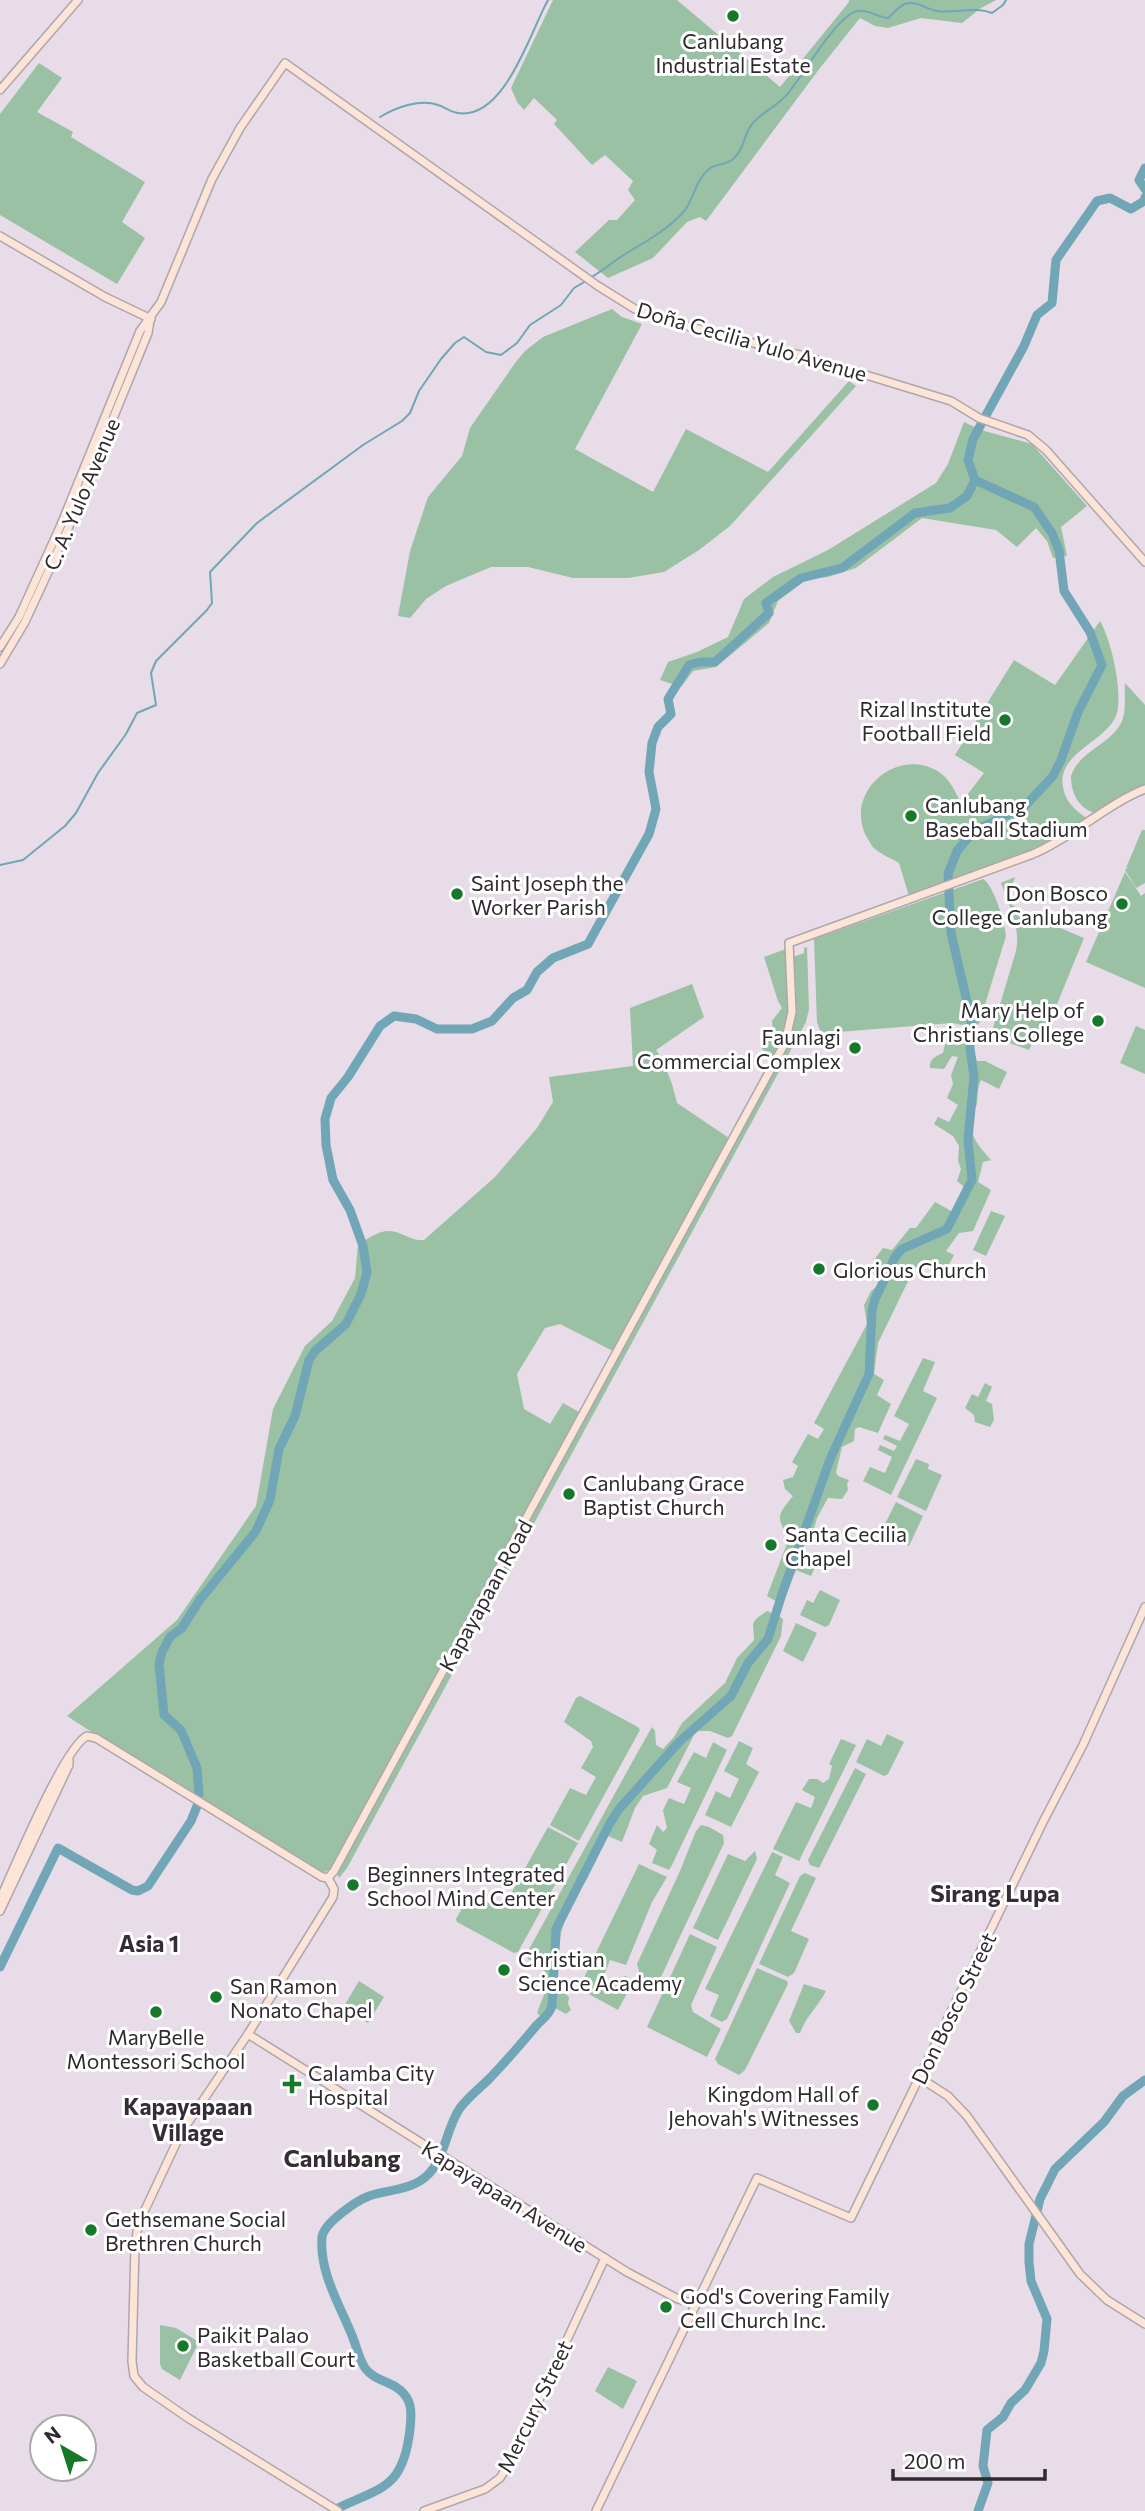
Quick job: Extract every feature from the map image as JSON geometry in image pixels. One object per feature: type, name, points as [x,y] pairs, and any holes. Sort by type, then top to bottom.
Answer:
[{"type":"street","points":[[0,90],[78,0]]},
{"type":"street","name":"Doña Cecilia Yulo Avenue","points":[[285,64],[598,286],[635,309],[689,327],[804,356],[951,401],[979,418],[1028,435],[1042,446],[1145,562]]},
{"type":"street","name":"C. A. Yulo Avenue","points":[[0,647],[19,617],[75,495],[140,331],[161,302],[212,179],[240,128],[285,64]]},
{"type":"street","points":[[0,236],[105,297],[150,319]]},
{"type":"street","name":"C. A. Yulo Avenue","points":[[0,664],[25,622],[67,531],[148,333],[150,319]]},
{"type":"street","name":"Kapayapaan Road","points":[[336,2510],[188,2418],[138,2382],[134,2376],[132,2361],[135,2247],[138,2227],[181,2133],[248,2034],[334,1895],[334,1888],[328,1878],[785,1043],[792,1013],[789,943],[933,892],[1054,845],[1119,801],[1145,789]]},
{"type":"street","name":"Don Bosco Street","points":[[696,2305],[757,2178],[851,2218],[1083,1745],[1145,1607]]},
{"type":"street","points":[[0,1899],[63,1766],[83,1738],[94,1737],[136,1765],[194,1797],[322,1877],[328,1878]]},
{"type":"street","points":[[0,1911],[69,1765],[69,1759]]},
{"type":"street","name":"Kapayapaan Avenue","points":[[248,2034],[605,2258],[661,2290],[696,2305]]},
{"type":"street","points":[[920,2078],[956,2102],[1080,2274],[1095,2290],[1130,2317],[1145,2324]]},
{"type":"street","name":"Mercury Street","points":[[424,2511],[485,2489],[500,2478],[510,2462],[605,2258]]},
{"type":"street","points":[[596,2511],[696,2305]]},
{"type":"green space","points":[[553,0],[677,0],[780,87],[849,0],[996,0],[962,23],[921,18],[888,28],[875,26],[860,18],[706,221],[700,217],[687,222],[653,258],[608,278],[575,252],[609,220],[617,220],[635,200],[628,190],[633,181],[605,155],[592,165],[554,124],[557,120],[534,98],[524,110],[511,88]]},
{"type":"green space","points":[[39,63],[62,78],[37,112],[73,132],[71,137],[145,182],[122,222],[145,238],[117,284],[0,215],[0,114]]},
{"type":"green space","points":[[612,309],[622,317],[642,324],[575,449],[653,492],[686,429],[768,472],[849,381],[856,386],[730,526],[664,572],[628,578],[573,578],[528,567],[491,567],[446,586],[426,599],[410,618],[398,616],[410,551],[428,497],[462,456],[470,428],[515,363],[543,337]]},
{"type":"green space","points":[[964,422],[981,430],[1032,444],[1087,506],[1061,527],[1067,556],[1053,558],[1047,541],[1036,528],[1017,547],[996,530],[922,518],[856,568],[828,577],[806,580],[778,601],[769,623],[716,667],[693,671],[681,687],[660,680],[668,662],[728,637],[744,599],[773,577],[828,550],[936,483],[948,464]]},
{"type":"green space","points":[[1100,621],[1115,667],[1118,707],[1110,725],[1074,757],[1063,775],[1063,787],[1068,801],[1085,817],[1084,821],[1039,848],[909,896],[899,863],[875,849],[866,836],[861,819],[862,803],[869,789],[879,777],[892,769],[923,765],[943,775],[961,803],[984,773],[955,755],[1014,660],[1055,685]]},
{"type":"green space","points":[[1125,683],[1145,705],[1145,786],[1120,796],[1095,813],[1080,804],[1072,788],[1071,776],[1081,760],[1110,737],[1121,723],[1125,708]]},
{"type":"green space","points":[[1142,830],[1145,830],[1145,883],[1136,888],[1125,870],[1129,867],[1126,868]]},
{"type":"green space","points":[[1125,872],[1141,896],[1145,893],[1145,988],[1086,962]]},
{"type":"green space","points":[[1015,877],[1008,897],[1009,903],[1027,914],[1084,938],[1042,1041],[1035,1038],[1029,1050],[1003,1039],[993,1028],[1017,942],[1013,916],[1001,883]]},
{"type":"green space","points":[[983,879],[995,897],[1006,936],[979,1024],[973,1027],[952,1023],[825,1033],[820,1030],[817,1022],[814,939]]},
{"type":"green space","points":[[807,947],[809,1009],[806,1022],[347,1868],[339,1878],[337,1873],[788,1045],[794,1013],[793,957],[804,953],[804,948]]},
{"type":"green space","points":[[786,949],[787,1018],[780,1045],[773,1058],[762,1049],[761,1044],[773,1032],[772,1021],[782,1008],[764,957]]},
{"type":"green space","points":[[692,984],[704,1017],[656,1050],[663,1061],[677,1103],[729,1138],[613,1351],[560,1324],[545,1328],[517,1374],[524,1409],[550,1424],[563,1403],[579,1412],[330,1870],[321,1873],[67,1716],[177,1620],[256,1506],[273,1409],[305,1346],[332,1321],[355,1278],[358,1245],[378,1233],[389,1231],[424,1240],[495,1177],[537,1128],[553,1102],[549,1077],[633,1066],[630,1008]]},
{"type":"green space","points":[[1136,1026],[1145,1030],[1145,1074],[1120,1063]]},
{"type":"green space","points":[[954,1034],[973,1041],[972,1047],[977,1061],[985,1061],[1007,1072],[999,1089],[981,1080],[972,1118],[974,1138],[991,1160],[983,1162],[978,1182],[991,1190],[973,1231],[959,1233],[946,1251],[954,1255],[946,1270],[925,1264],[913,1271],[878,1343],[874,1374],[884,1380],[877,1395],[891,1404],[878,1433],[859,1427],[855,1429],[854,1441],[842,1447],[836,1472],[838,1476],[849,1480],[848,1490],[842,1499],[828,1498],[817,1518],[812,1535],[803,1542],[799,1551],[818,1561],[811,1576],[796,1570],[782,1605],[767,1596],[788,1541],[780,1518],[793,1496],[785,1489],[783,1480],[793,1477],[798,1466],[792,1462],[808,1434],[818,1439],[824,1429],[814,1423],[867,1324],[864,1305],[871,1291],[880,1284],[879,1278],[871,1274],[876,1257],[883,1248],[892,1250],[910,1228],[916,1228],[935,1202],[953,1212],[963,1195],[963,1186],[957,1181],[961,1169],[958,1161],[959,1146],[953,1136],[934,1124],[938,1117],[949,1122],[958,1105],[947,1098],[953,1084],[951,1075],[958,1057],[952,1056],[944,1069],[930,1068],[932,1060],[943,1053],[947,1035]]},
{"type":"green space","points":[[991,1211],[1005,1216],[986,1256],[973,1250]]},
{"type":"green space","points":[[923,1358],[935,1362],[923,1391],[937,1398],[891,1495],[863,1481],[870,1467],[885,1473],[892,1457],[878,1450],[880,1445],[894,1451],[897,1446],[883,1439],[885,1435],[900,1441],[909,1424],[894,1416]]},
{"type":"green space","points":[[985,1383],[992,1387],[986,1401],[992,1404],[994,1420],[990,1427],[975,1422],[974,1415],[965,1408],[972,1394],[978,1397]]},
{"type":"green space","points":[[916,1459],[929,1464],[928,1469],[942,1475],[926,1511],[897,1497]]},
{"type":"green space","points":[[896,1502],[923,1516],[909,1546],[895,1540],[898,1531],[885,1524]]},
{"type":"green space","points":[[820,1590],[840,1600],[829,1625],[825,1627],[800,1615],[807,1600],[813,1603]]},
{"type":"green space","points":[[767,1611],[783,1619],[781,1636],[732,1736],[728,1738],[710,1731],[698,1731],[667,1788],[643,1796],[635,1808],[622,1842],[608,1836],[587,1879],[569,1907],[561,1933],[555,1985],[569,1997],[571,2010],[566,2014],[555,2008],[547,2017],[541,2017],[537,2013],[546,1989],[547,1975],[544,1969],[528,1959],[527,1953],[635,1757],[652,1727],[656,1745],[663,1749],[682,1723],[725,1683],[737,1658],[754,1640],[755,1621]]},
{"type":"green space","points":[[796,1623],[817,1633],[803,1662],[783,1651]]},
{"type":"green space","points":[[580,1696],[640,1730],[579,1841],[550,1825],[570,1788],[586,1795],[596,1777],[581,1768],[593,1747],[591,1741],[564,1722],[576,1698]]},
{"type":"green space","points":[[887,1734],[904,1742],[888,1774],[884,1776],[856,1762],[867,1739],[881,1746]]},
{"type":"green space","points":[[841,1739],[856,1745],[799,1861],[773,1849],[796,1802],[811,1808],[815,1797],[802,1790],[809,1779],[817,1779],[823,1783],[829,1779],[832,1766],[829,1764]]},
{"type":"green space","points":[[739,1741],[753,1748],[746,1764],[759,1772],[731,1827],[705,1815],[716,1791],[730,1798],[739,1779],[724,1771]]},
{"type":"green space","points":[[713,1742],[727,1750],[672,1865],[669,1870],[652,1863],[657,1850],[649,1844],[657,1825],[663,1832],[667,1828],[663,1810],[669,1798],[684,1804],[691,1788],[677,1782],[694,1752],[706,1758]]},
{"type":"green space","points":[[855,1768],[866,1774],[819,1868],[810,1865],[808,1860]]},
{"type":"green space","points":[[701,1825],[723,1835],[724,1843],[660,1979],[650,1981],[640,1975],[637,1964]]},
{"type":"green space","points":[[548,1827],[578,1843],[518,1952],[514,1953],[457,1922],[456,1919],[470,1894],[497,1907],[505,1904]]},
{"type":"green space","points":[[755,1851],[757,1859],[718,1940],[693,1928],[728,1854],[745,1861]]},
{"type":"green space","points":[[772,1852],[783,1857],[775,1875],[790,1883],[727,2019],[722,2022],[710,2016],[719,1995],[705,1989]]},
{"type":"green space","points":[[639,1864],[667,1877],[652,1902],[626,1965],[610,1960],[605,1973],[606,1981],[626,1976],[633,1982],[618,2010],[585,1992],[581,1984]]},
{"type":"green space","points":[[805,1873],[816,1878],[791,1931],[809,1939],[794,1973],[788,1977],[759,1964],[800,1876]]},
{"type":"green space","points":[[690,1934],[717,1947],[691,2005],[693,2012],[721,2029],[707,2057],[647,2027]]},
{"type":"green space","points":[[757,1968],[787,1981],[788,1984],[745,2070],[739,2075],[718,2064],[715,2059]]},
{"type":"green space","points":[[359,1981],[384,1997],[368,2023],[343,2008]]},
{"type":"green space","points":[[804,1984],[826,1991],[800,2033],[796,2033],[789,2021]]},
{"type":"green space","points":[[437,2158],[440,2160],[431,2173],[414,2186],[401,2192],[371,2198],[348,2212],[327,2230],[324,2228],[343,2210],[367,2194],[389,2191],[422,2178]]},
{"type":"green space","points":[[160,2325],[176,2328],[199,2342],[180,2380],[162,2369],[160,2364]]},
{"type":"green space","points":[[608,2367],[637,2381],[623,2409],[595,2391]]},
{"type":"waterway","points":[[380,117],[416,103],[431,103],[458,113],[475,111],[489,103],[514,71],[548,0]]},
{"type":"waterway","points":[[590,278],[659,233],[685,210],[705,173],[737,155],[753,123],[785,97],[827,38],[852,13],[866,11],[888,18],[901,6],[909,3],[937,11],[979,10],[992,13],[1006,0]]},
{"type":"waterway","points":[[1145,168],[1139,180],[1145,189]]},
{"type":"waterway","points":[[332,2511],[386,2485],[395,2476],[407,2450],[411,2415],[409,2402],[404,2394],[395,2386],[369,2373],[361,2361],[327,2277],[322,2250],[324,2231],[341,2213],[363,2199],[408,2187],[429,2174],[440,2157],[460,2108],[549,2012],[552,2006],[556,1929],[610,1823],[619,1809],[680,1741],[731,1696],[748,1663],[768,1639],[831,1457],[869,1374],[872,1311],[895,1257],[902,1249],[947,1229],[972,1180],[968,1139],[974,1077],[970,1048],[971,1019],[951,933],[948,874],[957,851],[967,839],[982,827],[1025,806],[1053,776],[1078,712],[1102,665],[1090,632],[1064,591],[1059,550],[1052,533],[1034,507],[975,480],[968,460],[973,439],[1024,346],[1037,315],[1052,303],[1056,260],[1097,201],[1110,198],[1131,209],[1144,201],[1145,197]]},
{"type":"waterway","points":[[0,865],[23,860],[65,826],[76,813],[137,713],[156,705],[151,673],[156,661],[212,603],[210,572],[257,523],[363,445],[402,421],[410,413],[419,391],[455,343],[464,337],[486,352],[501,355],[517,343],[530,325],[561,305],[574,288],[586,281]]},
{"type":"waterway","points":[[199,1794],[197,1768],[181,1730],[164,1715],[159,1664],[162,1652],[170,1637],[182,1628],[199,1601],[256,1531],[270,1500],[279,1449],[295,1416],[309,1360],[315,1351],[346,1324],[361,1294],[367,1272],[363,1246],[350,1210],[333,1180],[326,1145],[325,1119],[331,1098],[348,1077],[380,1026],[394,1016],[416,1019],[437,1029],[472,1029],[492,1021],[513,998],[527,990],[537,972],[553,958],[588,944],[649,834],[656,809],[649,772],[652,743],[658,727],[671,714],[668,699],[689,665],[715,662],[769,613],[766,603],[801,578],[842,568],[915,513],[950,508],[967,496],[975,480]]},
{"type":"waterway","points":[[0,1967],[58,1848],[138,1891],[148,1886],[191,1821],[197,1806]]},
{"type":"waterway","points":[[978,2511],[988,2483],[983,2466],[987,2430],[1003,2417],[1011,2403],[1025,2390],[1041,2363],[1044,2351],[1047,2319],[1031,2281],[1029,2262],[1029,2244],[1040,2199],[1055,2169],[1104,2122],[1123,2096],[1145,2080]]},
{"type":"place","name":"Canlubang Industrial Estate","points":[[733,16]]},
{"type":"place","name":"Rizal Institute Football Field","points":[[1005,720]]},
{"type":"place","name":"Canlubang Baseball Stadium","points":[[911,816]]},
{"type":"place","name":"Saint Joseph the Worker Parish","points":[[457,894]]},
{"type":"place","name":"Don Bosco College Canlubang","points":[[1122,904]]},
{"type":"place","name":"Mary Help of Christians College","points":[[1098,1021]]},
{"type":"place","name":"Faunlagi Commercial Complex","points":[[855,1048]]},
{"type":"place","name":"Glorious Church","points":[[819,1269]]},
{"type":"place","name":"Canlubang Grace Baptist Church","points":[[569,1494]]},
{"type":"place","name":"Santa Cecilia Chapel","points":[[771,1545]]},
{"type":"place","name":"Beginners Integrated School Mind Center","points":[[353,1885]]},
{"type":"place","name":"Christian Science Academy","points":[[504,1970]]},
{"type":"place","name":"San Ramon Nonato Chapel","points":[[216,1997]]},
{"type":"place","name":"MaryBelle Montessori School","points":[[156,2012]]},
{"type":"place","name":"Calamba City Hospital","points":[[292,2084]]},
{"type":"place","name":"Kingdom Hall of Jehovah's Witnesses","points":[[873,2105]]},
{"type":"place","name":"Gethsemane Social Brethren Church","points":[[91,2230]]},
{"type":"place","name":"God's Covering Family Cell Church Inc.","points":[[666,2307]]},
{"type":"place","name":"Paikit Palao Basketball Court","points":[[183,2346]]},
{"type":"district","name":"Sirang Lupa","points":[[995,1892]]},
{"type":"district","name":"Asia 1","points":[[149,1943]]},
{"type":"district","name":"Kapayapaan Village","points":[[188,2119]]},
{"type":"district","name":"Canlubang","points":[[342,2157]]}]
